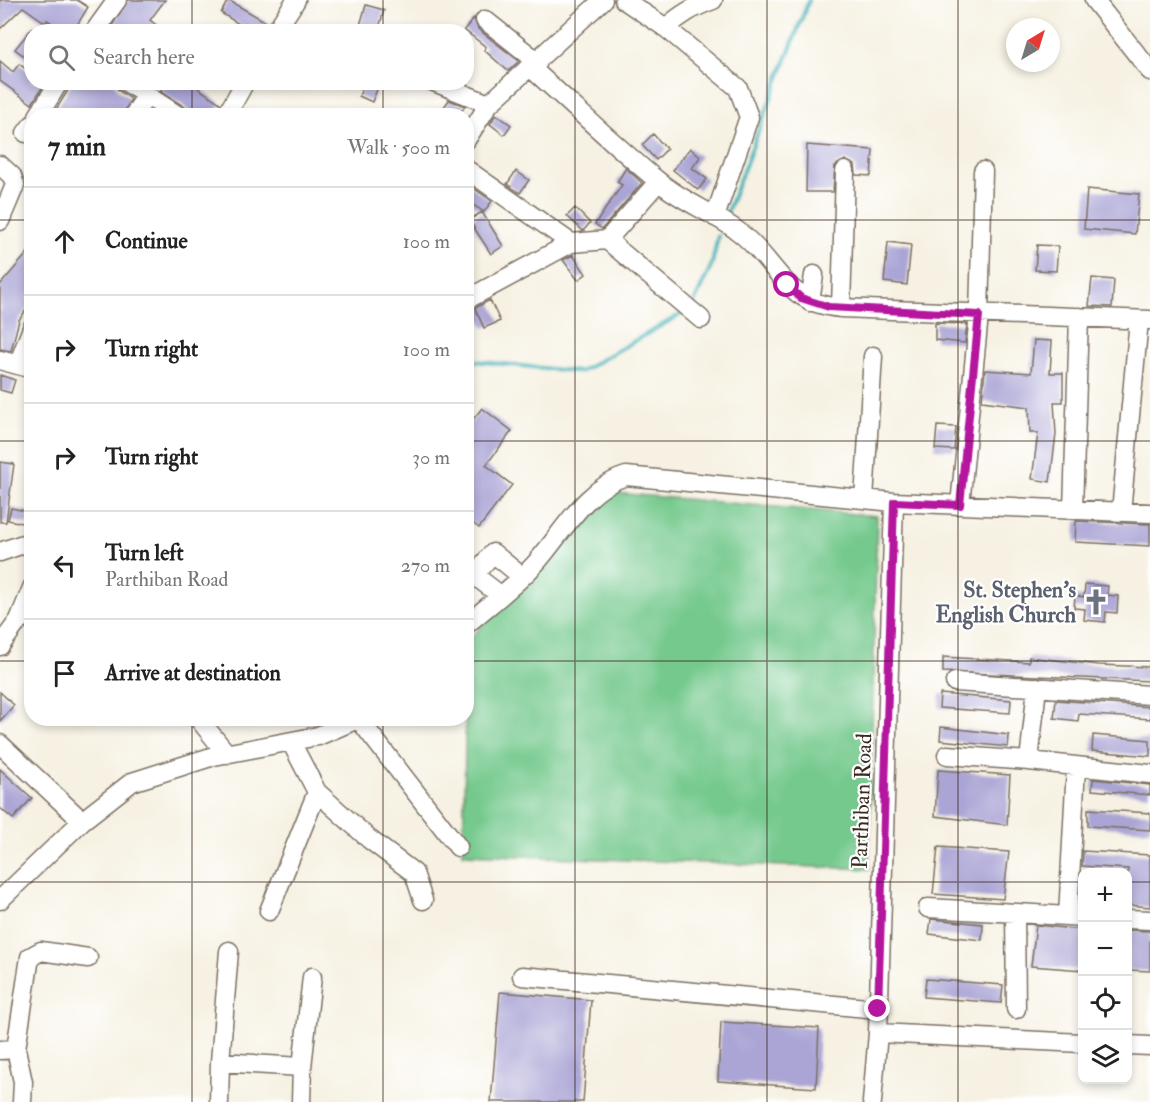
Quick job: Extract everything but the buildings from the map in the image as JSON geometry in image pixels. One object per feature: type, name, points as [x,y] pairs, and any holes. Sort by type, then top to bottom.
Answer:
[{"type":"street","points":[[100,24],[117,0]]},
{"type":"street","points":[[284,24],[297,0]]},
{"type":"street","points":[[624,0],[666,28],[738,88],[749,117],[715,217]]},
{"type":"street","points":[[666,28],[694,6],[713,0]]},
{"type":"street","points":[[1094,0],[1150,71]]},
{"type":"street","points":[[474,127],[489,104],[535,65],[599,1]]},
{"type":"street","points":[[485,20],[658,182],[699,210],[715,217],[760,250],[787,285],[810,302],[842,308],[1145,320],[1121,512]]},
{"type":"street","points":[[43,108],[54,90]]},
{"type":"street","points":[[139,90],[167,108]]},
{"type":"street","points":[[230,108],[241,90]]},
{"type":"street","points":[[454,90],[489,104]]},
{"type":"street","points":[[138,108],[147,95]]},
{"type":"street","points":[[0,165],[12,176],[15,185],[0,221]]},
{"type":"street","points":[[842,308],[845,171]]},
{"type":"street","points":[[960,505],[979,315],[983,171]]},
{"type":"street","points":[[474,175],[571,243]]},
{"type":"street","points":[[474,296],[571,243],[608,240],[658,182]]},
{"type":"street","points":[[608,240],[701,319]]},
{"type":"street","points":[[810,302],[814,275]]},
{"type":"street","points":[[1073,510],[1078,317]]},
{"type":"street","points":[[864,499],[873,356]]},
{"type":"street","points":[[0,360],[24,367]]},
{"type":"street","points":[[474,611],[500,596],[534,565],[594,493],[611,480],[626,476],[894,502],[1150,513]]},
{"type":"street","name":"Parthiban Road","points":[[872,1102],[878,1033],[894,502]]},
{"type":"street","points":[[0,552],[24,544]]},
{"type":"street","points":[[500,596],[474,575],[493,553],[521,576]]},
{"type":"street","points":[[0,646],[24,617]]},
{"type":"street","points":[[955,682],[1150,695]]},
{"type":"street","points":[[1029,761],[1037,687]]},
{"type":"street","points":[[204,726],[227,754]]},
{"type":"street","points":[[0,900],[82,821],[132,782],[227,754],[318,736],[342,726]]},
{"type":"street","points":[[364,726],[458,847]]},
{"type":"street","points":[[291,742],[317,792],[369,839],[414,873],[423,900]]},
{"type":"street","points":[[0,744],[82,821]]},
{"type":"street","points":[[947,755],[1150,774]]},
{"type":"street","points":[[928,908],[1076,916],[1076,767]]},
{"type":"street","points":[[269,911],[317,792]]},
{"type":"street","points":[[1015,913],[1016,1009]]},
{"type":"street","points":[[1132,919],[1150,920]]},
{"type":"street","points":[[22,1102],[23,1082],[8,1049],[30,957],[41,951],[88,958]]},
{"type":"street","points":[[219,1102],[229,951]]},
{"type":"street","points":[[522,976],[878,1009]]},
{"type":"street","points":[[301,1102],[302,1067],[312,977]]},
{"type":"street","points":[[878,1033],[1078,1043]]},
{"type":"street","points":[[1132,1045],[1150,1046]]},
{"type":"street","points":[[220,1062],[302,1067]]},
{"type":"green space","points":[[616,493],[877,516],[869,869],[463,854],[465,726],[474,726],[474,634]]},
{"type":"waterway","points":[[726,215],[809,0]]},
{"type":"waterway","points":[[694,303],[712,264],[718,236]]},
{"type":"waterway","points":[[474,361],[580,372],[685,312]]},
{"type":"place","name":"St. Stephen's English Church","points":[[1096,602]]},
{"type":"route","points":[[787,285],[801,298],[829,307],[979,315],[960,505],[894,502],[878,1009]]}]
